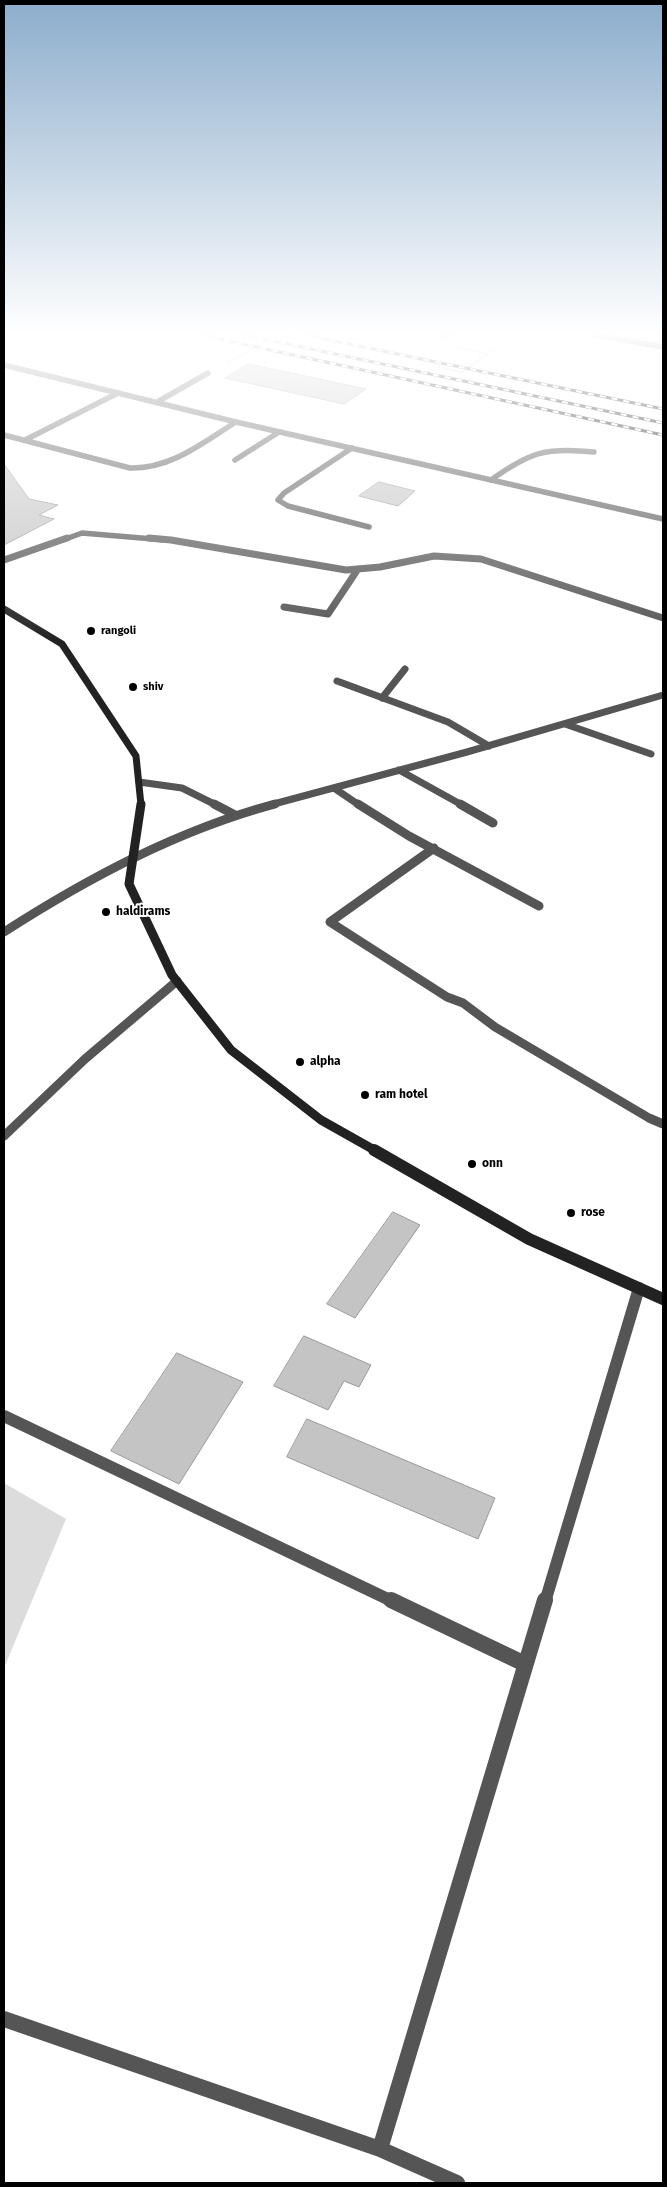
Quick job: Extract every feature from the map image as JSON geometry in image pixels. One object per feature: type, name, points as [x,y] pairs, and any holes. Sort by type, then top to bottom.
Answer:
[{"type":"main road","points":[[4,609],[62,644],[136,756],[141,806],[129,884],[172,975],[231,1050],[321,1120],[529,1239],[663,1299]]},
{"type":"street","points":[[13,437],[130,468],[146,469],[168,462],[210,437]]},
{"type":"street","points":[[25,440],[31,437]]},
{"type":"street","points":[[235,460],[270,437]]},
{"type":"street","points":[[301,437],[663,519]]},
{"type":"street","points":[[352,448],[284,493],[278,500],[288,506],[368,527]]},
{"type":"street","points":[[491,480],[516,461],[537,451],[563,449],[594,452]]},
{"type":"street","points":[[4,560],[82,533],[171,540],[308,565],[358,569],[434,556],[481,559],[663,618]]},
{"type":"street","points":[[284,607],[328,614],[358,569]]},
{"type":"street","points":[[382,698],[405,670]]},
{"type":"street","points":[[337,681],[448,722],[489,746]]},
{"type":"street","points":[[4,932],[44,906],[134,857],[235,815],[489,746],[663,695]]},
{"type":"street","points":[[566,724],[651,754]]},
{"type":"street","points":[[399,770],[493,822]]},
{"type":"street","points":[[139,782],[182,788],[235,815]]},
{"type":"street","points":[[334,788],[359,806],[539,906]]},
{"type":"street","points":[[434,848],[330,922],[446,997],[463,1003],[495,1027],[649,1118],[663,1124]]},
{"type":"street","points":[[4,1136],[85,1059],[177,981]]},
{"type":"street","points":[[380,2149],[639,1288]]},
{"type":"street","points":[[4,1416],[526,1664]]},
{"type":"street","points":[[4,2019],[380,2149],[457,2183]]},
{"type":"shaded area","points":[[4,1483],[66,1519],[4,1668]]},
{"type":"building","points":[[4,464],[29,499],[58,505],[39,515],[54,519],[4,545]]},
{"type":"building","points":[[379,482],[415,491],[398,506],[359,496]]},
{"type":"building","points":[[393,1212],[420,1225],[355,1318],[327,1304]]},
{"type":"building","points":[[304,1336],[371,1365],[359,1387],[344,1381],[328,1410],[274,1386]]},
{"type":"building","points":[[177,1353],[243,1382],[179,1484],[111,1451]]},
{"type":"building","points":[[307,1419],[495,1498],[478,1539],[287,1457]]},
{"type":"place","name":"rangoli","points":[[91,631]]},
{"type":"place","name":"shiv","points":[[133,687]]},
{"type":"place","name":"haldirams","points":[[106,912]]},
{"type":"place","name":"alpha","points":[[300,1062]]},
{"type":"place","name":"ram hotel","points":[[365,1095]]},
{"type":"place","name":"onn","points":[[472,1164]]},
{"type":"place","name":"rose","points":[[571,1213]]}]
